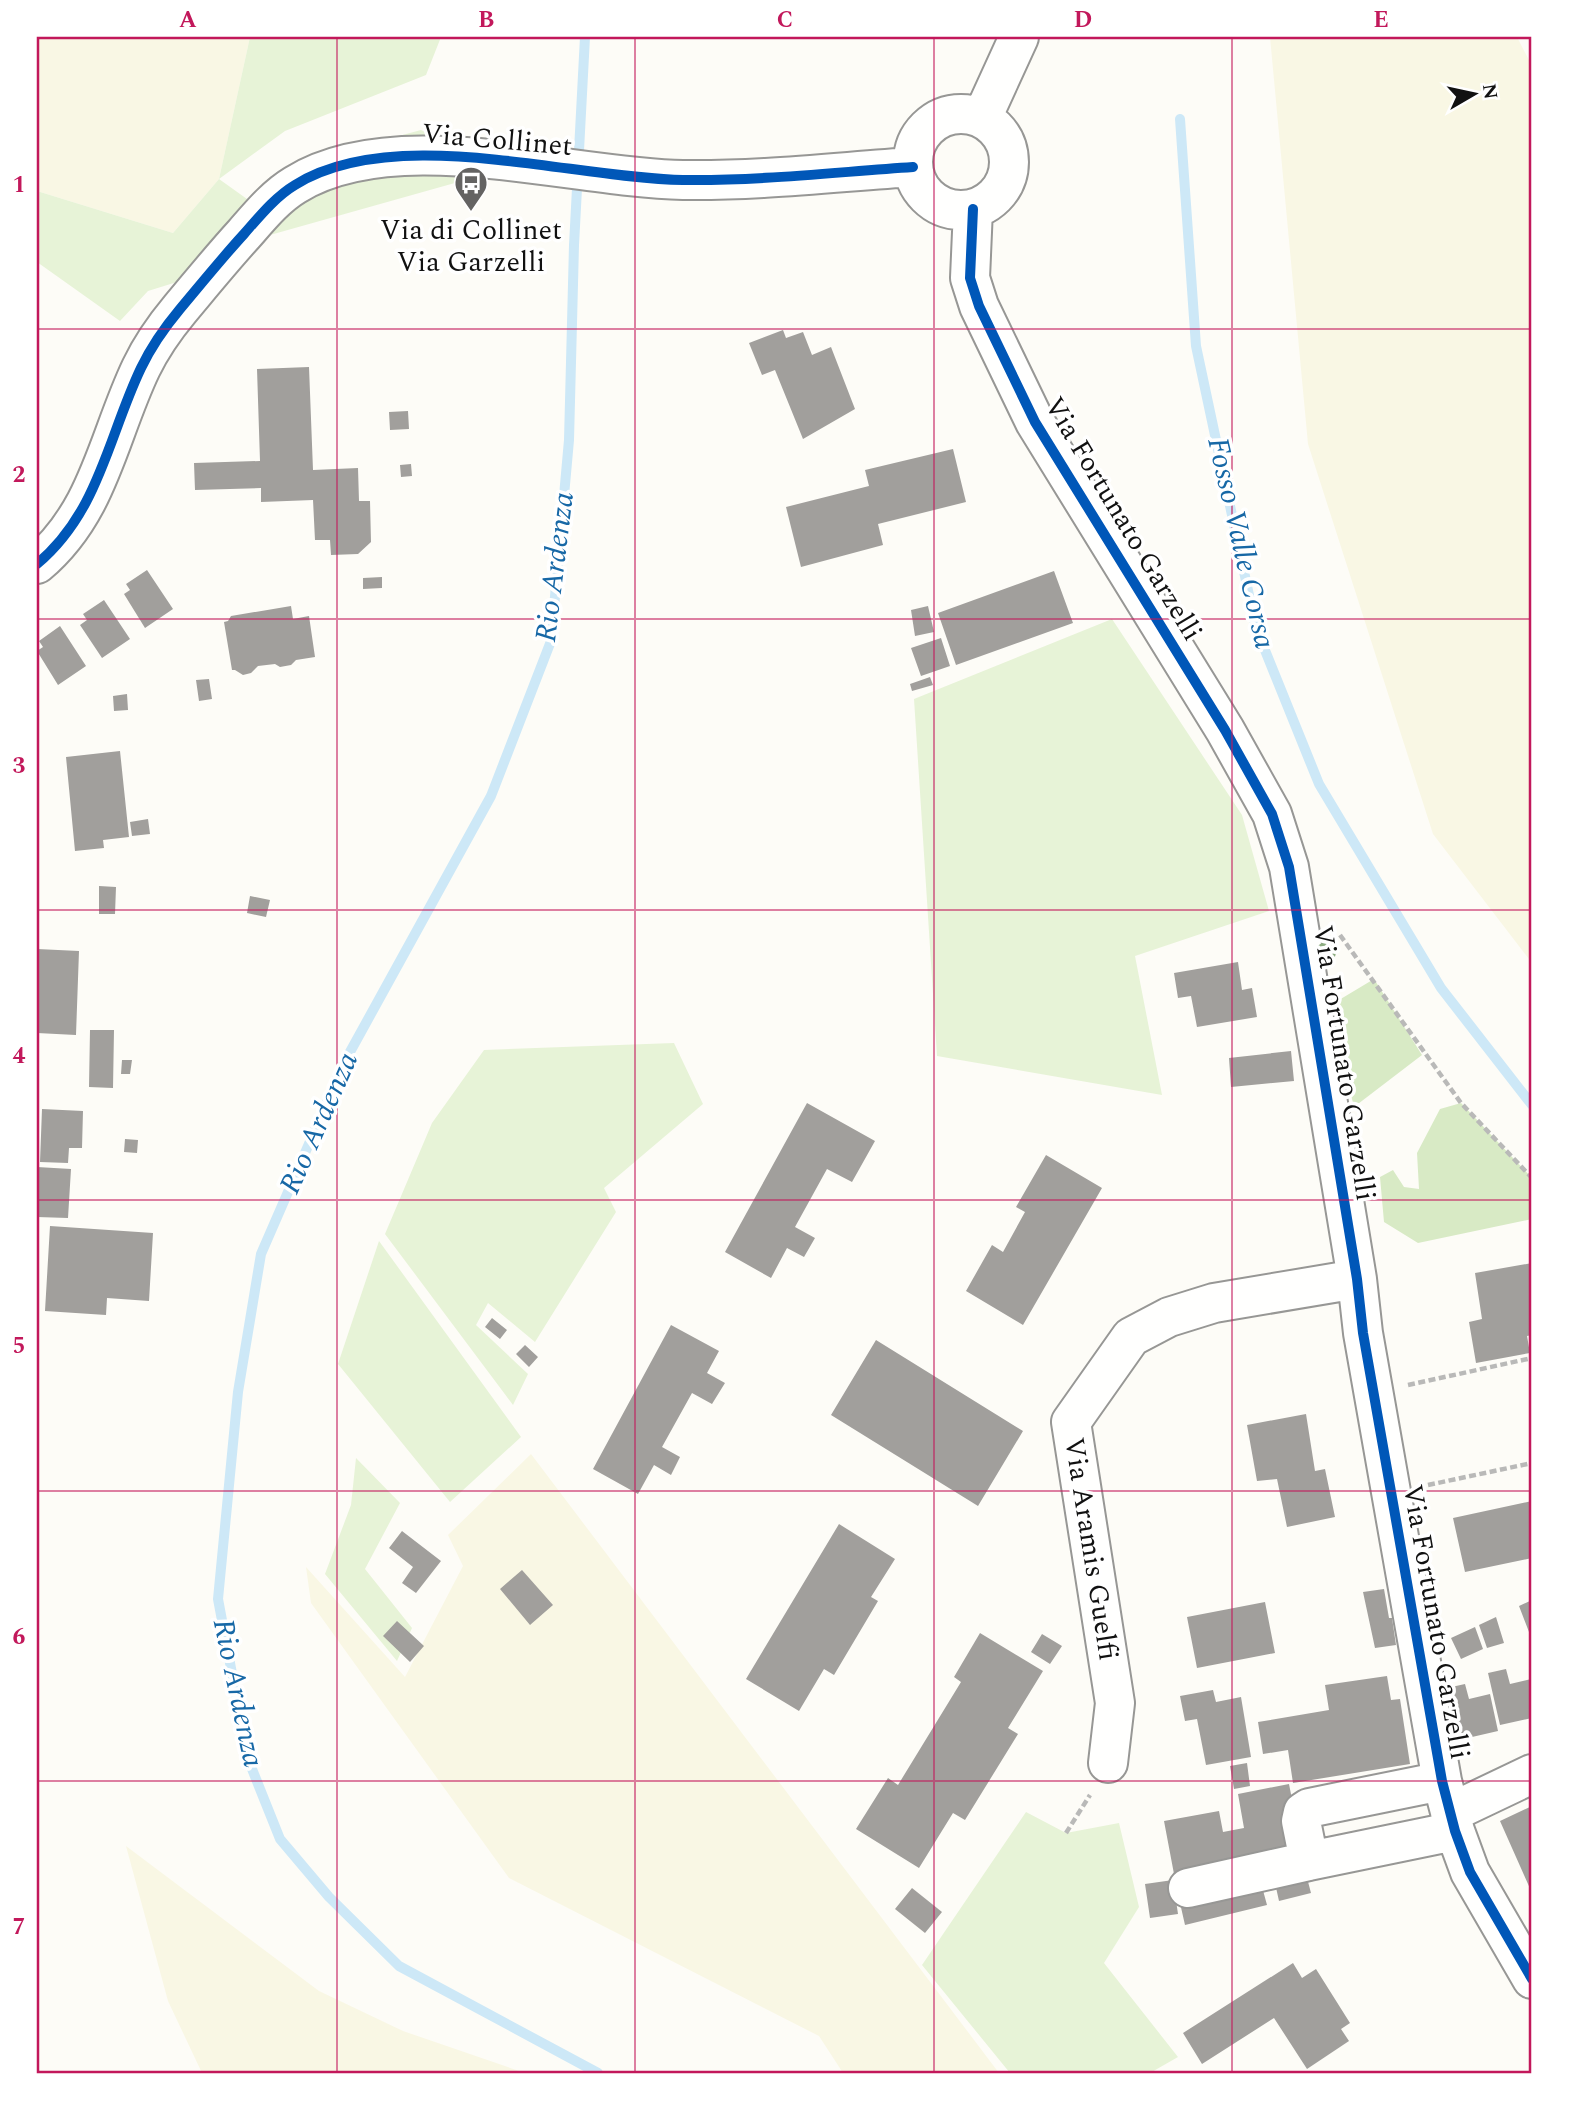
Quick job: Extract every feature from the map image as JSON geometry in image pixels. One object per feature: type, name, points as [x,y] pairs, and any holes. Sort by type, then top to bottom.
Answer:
[{"type":"street","points":[[982,117],[1019,37]]},
{"type":"street","points":[[968,113],[982,117],[994,126],[1009,152],[1010,167],[1006,181],[998,194],[973,209],[956,210],[940,206],[927,196],[917,183],[913,167],[919,138],[927,127],[939,118],[968,113]]},
{"type":"street","name":"Via Collinet","points":[[37,564],[83,511],[140,369],[163,330],[223,255],[264,211],[295,185],[341,164],[394,155],[528,164],[681,180],[761,178],[913,167]]},
{"type":"street","name":"Via Fortunato Garzelli","points":[[973,209],[970,278],[979,306],[1035,422],[1225,730],[1272,814],[1289,867],[1390,1493],[1449,1808],[1470,1872],[1532,1979]]},
{"type":"street","name":"Via Aramis Guelfi","points":[[1108,1763],[1115,1703],[1071,1422],[1131,1337],[1169,1317],[1214,1303],[1357,1279]]},
{"type":"street","points":[[1188,1888],[1309,1861],[1532,1774]]},
{"type":"street","name":"Via Fortunato Garzelli","points":[[1309,1861],[1301,1821],[1303,1812],[1309,1808],[1449,1808]]},
{"type":"path","points":[[1335,929],[1461,1103],[1532,1178]]},
{"type":"path","points":[[1373,1392],[1532,1358]]},
{"type":"path","points":[[1390,1493],[1532,1463]]},
{"type":"path","points":[[1066,1833],[1108,1763]]},
{"type":"shaded area","points":[[37,37],[250,37],[219,179],[173,233],[37,191]]},
{"type":"shaded area","points":[[1270,37],[1517,37],[1532,66],[1532,963],[1433,834],[1308,444]]},
{"type":"shaded area","points":[[531,1454],[999,2073],[843,2073],[819,2036],[509,1878],[311,1603],[306,1567],[405,1677],[463,1566],[448,1535]]},
{"type":"shaded area","points":[[126,1846],[319,1991],[403,2031],[525,2073],[202,2073],[168,2001]]},
{"type":"green space","points":[[250,37],[441,37],[426,75],[285,131],[219,179]]},
{"type":"green space","points":[[421,130],[501,170],[242,243],[193,277],[148,291],[120,321],[37,262],[37,191],[173,233],[219,179],[254,204],[302,162]]},
{"type":"green space","points":[[1112,619],[1242,815],[1269,911],[1135,956],[1162,1095],[937,1056],[914,699]]},
{"type":"green space","points":[[1374,979],[1422,1055],[1354,1107],[1329,1006]]},
{"type":"green space","points":[[674,1043],[703,1104],[604,1188],[616,1212],[535,1342],[488,1303],[476,1325],[528,1374],[513,1405],[385,1234],[432,1123],[484,1050]]},
{"type":"green space","points":[[1461,1103],[1532,1178],[1532,1219],[1418,1243],[1384,1222],[1380,1177],[1393,1170],[1404,1187],[1419,1189],[1417,1153],[1440,1109]]},
{"type":"green space","points":[[379,1241],[521,1437],[450,1502],[338,1364]]},
{"type":"green space","points":[[356,1458],[400,1503],[365,1569],[412,1628],[397,1661],[325,1574],[351,1505]]},
{"type":"green space","points":[[1026,1812],[1066,1833],[1119,1823],[1139,1907],[1104,1963],[1178,2057],[1150,2073],[1010,2073],[922,1965]]},
{"type":"building","points":[[783,330],[786,338],[803,332],[812,355],[831,347],[855,409],[803,439],[775,370],[762,375],[749,343]]},
{"type":"building","points":[[309,367],[313,470],[358,468],[359,501],[370,501],[371,542],[358,554],[331,555],[330,540],[315,540],[313,500],[261,502],[261,488],[195,490],[194,463],[260,461],[257,369]]},
{"type":"building","points":[[408,411],[409,429],[390,430],[389,412]]},
{"type":"building","points":[[953,449],[966,502],[878,524],[883,545],[801,567],[786,507],[869,486],[865,470]]},
{"type":"building","points":[[411,464],[412,476],[401,477],[400,465]]},
{"type":"building","points":[[147,570],[173,609],[145,628],[124,594],[130,590],[126,584]]},
{"type":"building","points":[[1054,571],[1073,623],[956,665],[938,613]]},
{"type":"building","points":[[382,577],[382,588],[363,589],[363,578]]},
{"type":"building","points":[[104,600],[130,639],[102,658],[80,625],[87,620],[83,614]]},
{"type":"building","points":[[291,606],[293,619],[309,616],[315,657],[296,660],[291,665],[280,667],[275,664],[258,666],[251,673],[243,675],[232,670],[224,622],[231,616]]},
{"type":"building","points":[[928,606],[934,632],[915,636],[911,610]]},
{"type":"building","points":[[60,626],[86,666],[58,685],[37,651],[43,647],[39,641]]},
{"type":"building","points":[[941,638],[950,666],[921,676],[911,648]]},
{"type":"building","points":[[930,677],[933,685],[912,691],[910,684]]},
{"type":"building","points":[[209,679],[212,699],[199,701],[196,680]]},
{"type":"building","points":[[127,694],[128,710],[114,711],[113,696]]},
{"type":"building","points":[[120,751],[129,837],[103,840],[104,848],[75,851],[66,757]]},
{"type":"building","points":[[148,819],[150,834],[132,836],[130,822]]},
{"type":"building","points":[[99,886],[116,887],[115,914],[99,914]]},
{"type":"building","points":[[250,896],[270,900],[266,917],[247,913]]},
{"type":"building","points":[[37,949],[79,951],[76,1035],[37,1033]]},
{"type":"building","points":[[1238,962],[1242,990],[1252,988],[1257,1017],[1197,1027],[1191,996],[1178,998],[1174,973]]},
{"type":"building","points":[[90,1030],[114,1030],[113,1088],[89,1087]]},
{"type":"building","points":[[1291,1051],[1294,1081],[1231,1087],[1229,1058]]},
{"type":"building","points":[[122,1060],[132,1060],[130,1074],[121,1074]]},
{"type":"building","points":[[807,1103],[875,1141],[852,1182],[827,1169],[795,1227],[815,1238],[804,1257],[787,1248],[771,1278],[725,1252]]},
{"type":"building","points":[[42,1109],[83,1111],[82,1148],[69,1148],[68,1163],[40,1162]]},
{"type":"building","points":[[125,1139],[138,1140],[137,1153],[124,1152]]},
{"type":"building","points":[[1046,1155],[1102,1188],[1023,1325],[966,1291],[992,1245],[1003,1252],[1025,1212],[1016,1207]]},
{"type":"building","points":[[37,1167],[71,1169],[68,1218],[37,1217]]},
{"type":"building","points":[[50,1226],[153,1233],[149,1301],[107,1298],[106,1315],[45,1311]]},
{"type":"building","points":[[1532,1263],[1532,1335],[1527,1336],[1530,1353],[1476,1363],[1469,1322],[1482,1319],[1475,1273]]},
{"type":"building","points":[[492,1318],[507,1330],[500,1339],[485,1327]]},
{"type":"building","points":[[671,1325],[719,1351],[707,1373],[725,1383],[712,1404],[692,1393],[662,1447],[680,1457],[671,1475],[654,1465],[638,1494],[593,1469]]},
{"type":"building","points":[[876,1340],[1023,1431],[978,1506],[831,1415]]},
{"type":"building","points":[[525,1345],[538,1357],[529,1367],[516,1354]]},
{"type":"building","points":[[1306,1414],[1315,1471],[1325,1469],[1335,1517],[1287,1527],[1277,1479],[1257,1481],[1247,1425]]},
{"type":"building","points":[[1532,1501],[1532,1558],[1465,1572],[1453,1518]]},
{"type":"building","points":[[839,1524],[895,1559],[871,1597],[878,1601],[834,1675],[824,1669],[799,1711],[746,1679]]},
{"type":"building","points":[[402,1531],[441,1561],[416,1593],[402,1583],[413,1567],[389,1548]]},
{"type":"building","points":[[522,1570],[553,1605],[530,1625],[500,1589]]},
{"type":"building","points":[[1384,1589],[1396,1645],[1375,1648],[1363,1592]]},
{"type":"building","points":[[1532,1600],[1532,1631],[1529,1632],[1519,1606]]},
{"type":"building","points":[[1265,1602],[1275,1653],[1197,1668],[1187,1617]]},
{"type":"building","points":[[1496,1617],[1504,1643],[1487,1648],[1479,1625]]},
{"type":"building","points":[[397,1621],[424,1646],[410,1662],[383,1636]]},
{"type":"building","points":[[1475,1627],[1483,1649],[1461,1659],[1451,1638]]},
{"type":"building","points":[[980,1633],[1043,1671],[1008,1728],[1018,1734],[965,1820],[953,1813],[919,1868],[856,1829],[888,1778],[898,1785],[961,1682],[954,1677]]},
{"type":"building","points":[[1042,1634],[1062,1646],[1050,1664],[1031,1652]]},
{"type":"building","points":[[1506,1669],[1510,1684],[1531,1679],[1532,1718],[1500,1725],[1488,1673]]},
{"type":"building","points":[[1387,1676],[1391,1700],[1400,1699],[1410,1764],[1293,1783],[1288,1750],[1263,1754],[1258,1722],[1329,1710],[1325,1685]]},
{"type":"building","points":[[1465,1684],[1469,1699],[1490,1694],[1498,1731],[1459,1740],[1447,1688]]},
{"type":"building","points":[[1213,1690],[1216,1702],[1241,1697],[1251,1757],[1206,1765],[1197,1719],[1185,1721],[1180,1696]]},
{"type":"building","points":[[1247,1763],[1250,1786],[1234,1789],[1230,1766]]},
{"type":"building","points":[[1289,1784],[1302,1850],[1174,1874],[1164,1821],[1219,1811],[1223,1832],[1244,1828],[1238,1794]]},
{"type":"building","points":[[1532,1806],[1532,1893],[1500,1821]]},
{"type":"building","points":[[1306,1874],[1311,1893],[1279,1901],[1275,1883]]},
{"type":"building","points":[[1173,1880],[1178,1914],[1150,1918],[1145,1884]]},
{"type":"building","points":[[1261,1883],[1267,1905],[1185,1925],[1180,1903]]},
{"type":"building","points":[[912,1888],[942,1912],[925,1933],[895,1909]]},
{"type":"building","points":[[1293,1963],[1302,1978],[1316,1969],[1350,2023],[1341,2029],[1349,2041],[1307,2069],[1274,2018],[1202,2064],[1183,2033]]},
{"type":"waterway","name":"Rio Ardenza","points":[[585,37],[574,245],[569,440],[551,641],[491,796],[345,1061],[261,1254],[238,1392],[218,1599],[248,1759],[280,1839],[329,1897],[399,1966],[598,2073]]},
{"type":"waterway","name":"Fosso Valle Corsa","points":[[1180,119],[1196,346],[1256,628],[1319,784],[1441,988],[1532,1105]]},
{"type":"cycle path","points":[[37,564],[75,521],[88,497],[141,368],[159,337],[255,221],[274,201],[295,185],[336,167],[382,158],[432,156],[683,180],[770,178],[913,167]]},
{"type":"cycle path","points":[[973,209],[970,278],[979,306],[1035,422],[1225,730],[1272,814],[1289,867],[1357,1279],[1363,1333],[1442,1781],[1455,1831],[1470,1872],[1532,1979]]},
{"type":"place","name":"Via di Collinet Via Garzelli","points":[[471,213]]}]
